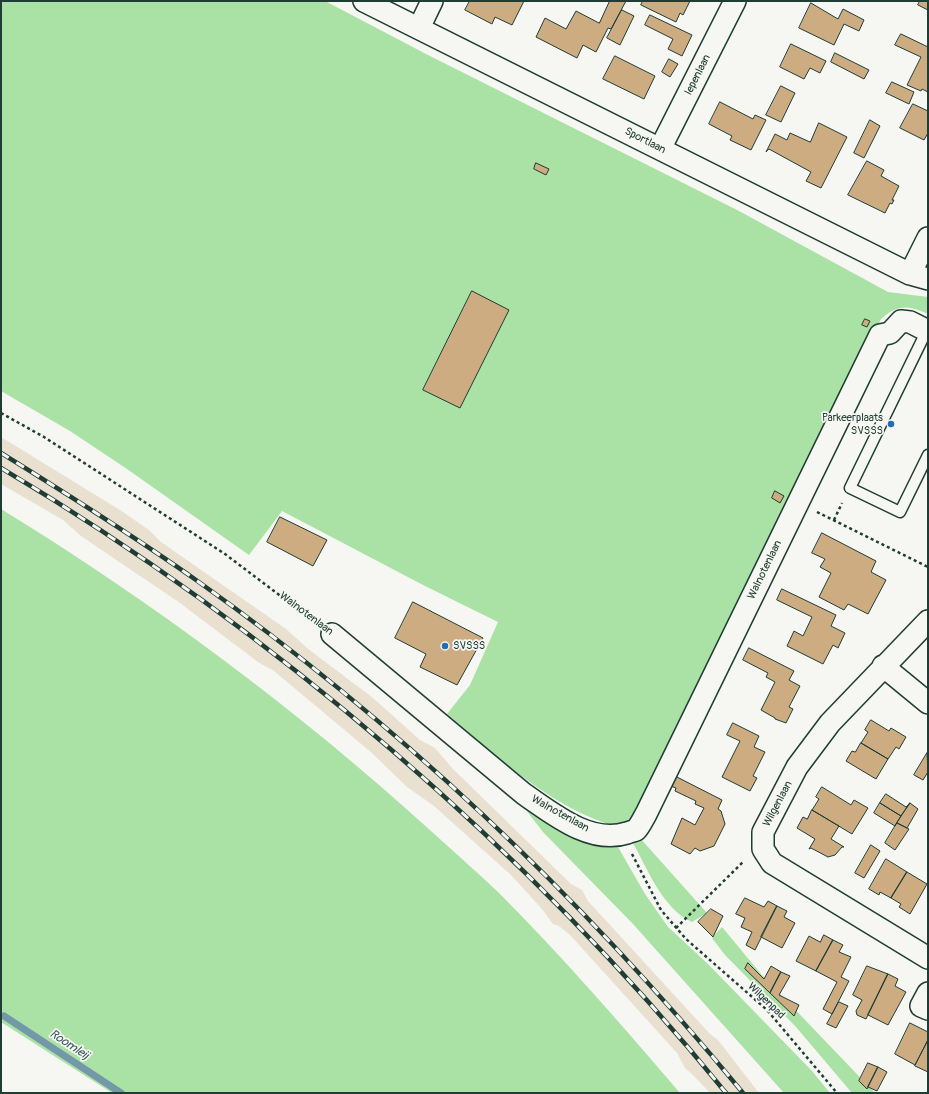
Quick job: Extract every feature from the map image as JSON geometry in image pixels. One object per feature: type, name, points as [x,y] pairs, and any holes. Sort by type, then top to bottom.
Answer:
[{"type":"street","name":"Sportlaan","points":[[364,1],[919,277]]},
{"type":"street","points":[[419,28],[432,1]]},
{"type":"street","name":"Iepenlaan","points":[[660,149],[735,1]]},
{"type":"street","points":[[919,277],[928,238]]},
{"type":"street","name":"Walnotenlaan","points":[[332,634],[524,794],[554,814],[586,831],[604,836],[622,834],[635,830],[646,814],[880,335],[890,333],[901,321],[910,322],[927,330]]},
{"type":"street","name":"Wilgenlaan","points":[[763,849],[763,832],[797,766],[830,723],[928,620]]},
{"type":"street","points":[[883,666],[928,703]]},
{"type":"street","points":[[763,849],[772,863],[928,958]]},
{"type":"street","points":[[928,992],[921,1006],[928,1009]]},
{"type":"lane","points":[[927,330],[850,488],[900,512],[928,456]]},
{"type":"path","name":"Walnotenlaan","points":[[1,413],[44,437],[225,554],[332,634]]},
{"type":"path","points":[[798,502],[928,567]]},
{"type":"path","name":"Wilgenpad","points":[[622,834],[661,910],[686,939],[767,1010],[837,1093]]},
{"type":"path","points":[[676,928],[749,857],[763,849]]},
{"type":"shaded area","points":[[1,437],[120,510],[149,530],[161,542],[286,629],[307,648],[373,698],[420,740],[435,748],[453,769],[571,884],[582,890],[588,901],[710,1034],[718,1040],[759,1093],[710,1093],[685,1068],[677,1053],[571,936],[559,926],[553,924],[542,909],[511,875],[434,806],[407,787],[372,753],[274,671],[258,662],[180,603],[81,536],[63,520],[1,484]]},
{"type":"green space","points":[[1,1],[325,1],[426,54],[739,211],[888,292],[928,297],[928,314],[915,309],[898,308],[881,319],[722,633],[638,808],[628,822],[618,826],[608,824],[592,818],[553,797],[516,772],[447,714],[470,685],[498,622],[425,586],[282,511],[249,555],[127,469],[70,431],[1,391]]},
{"type":"green space","points":[[1,509],[114,582],[224,660],[381,786],[481,876],[522,916],[636,1041],[680,1093],[112,1093],[1,1022]]},
{"type":"green space","points":[[519,801],[597,844],[618,847],[645,894],[668,927],[709,965],[812,1071],[830,1093],[784,1093],[633,924],[543,832]]},
{"type":"green space","points":[[640,838],[707,913],[692,922],[673,908],[657,888],[633,843]]},
{"type":"green space","points":[[722,927],[761,974],[875,1093],[852,1093],[796,1027],[725,955],[712,938]]},
{"type":"building","points":[[470,1],[524,1],[512,25],[495,17],[492,24],[465,10]]},
{"type":"building","points":[[610,1],[626,1],[611,29],[608,28],[596,52],[583,45],[577,58],[536,37],[545,18],[566,29],[576,11],[599,23]]},
{"type":"building","points":[[643,1],[690,1],[683,15],[680,13],[676,22],[641,5]]},
{"type":"building","points":[[920,1],[928,1],[928,10],[918,5]]},
{"type":"building","points":[[811,3],[838,19],[843,9],[864,20],[859,31],[844,24],[834,45],[799,28]]},
{"type":"building","points":[[622,10],[634,16],[620,45],[607,38]]},
{"type":"building","points":[[650,15],[692,35],[682,56],[668,49],[673,39],[645,25]]},
{"type":"building","points":[[901,34],[928,47],[928,92],[922,89],[921,91],[907,85],[921,57],[895,45]]},
{"type":"building","points":[[791,44],[826,61],[820,73],[810,68],[804,79],[780,67]]},
{"type":"building","points":[[835,53],[869,70],[864,79],[831,62]]},
{"type":"building","points":[[615,56],[655,76],[644,99],[603,79]]},
{"type":"building","points":[[669,59],[678,64],[670,77],[662,72]]},
{"type":"building","points":[[892,82],[914,92],[909,104],[886,93]]},
{"type":"building","points":[[781,86],[795,93],[781,122],[766,115]]},
{"type":"building","points":[[720,102],[753,119],[755,115],[766,120],[751,150],[730,140],[732,136],[709,124]]},
{"type":"building","points":[[913,104],[928,111],[928,133],[924,140],[900,128]]},
{"type":"building","points":[[870,120],[880,126],[864,158],[854,153]]},
{"type":"building","points":[[819,123],[847,137],[821,188],[806,181],[811,172],[769,149],[766,152],[775,134],[787,140],[790,133],[810,142]]},
{"type":"building","points":[[867,161],[884,170],[881,176],[899,186],[892,200],[894,200],[892,204],[890,203],[885,213],[848,195]]},
{"type":"building","points":[[536,163],[549,169],[546,175],[534,169]]},
{"type":"building","points":[[472,291],[509,310],[460,408],[423,390]]},
{"type":"building","points":[[865,319],[870,321],[867,327],[862,325]]},
{"type":"building","points":[[775,491],[784,496],[780,503],[772,498]]},
{"type":"building","points":[[280,517],[327,540],[313,566],[267,542]]},
{"type":"building","points":[[822,533],[876,561],[871,572],[886,580],[868,614],[848,604],[844,610],[819,597],[831,573],[820,567],[825,559],[812,553]]},
{"type":"building","points":[[782,589],[836,615],[831,626],[845,633],[838,648],[833,645],[823,664],[787,646],[794,631],[803,636],[812,617],[777,600]]},
{"type":"building","name":"SVSSS","points":[[413,602],[483,638],[457,685],[420,667],[426,654],[395,638]]},
{"type":"building","points":[[749,648],[794,671],[789,680],[800,686],[789,707],[793,709],[786,723],[775,719],[761,710],[775,682],[766,677],[768,673],[743,660]]},
{"type":"building","points":[[871,720],[889,731],[891,728],[906,737],[899,749],[896,747],[888,759],[861,743],[868,732],[865,730]]},
{"type":"building","points":[[733,723],[759,736],[754,747],[765,752],[753,776],[757,778],[750,791],[722,777],[740,741],[727,735]]},
{"type":"building","points":[[861,743],[888,759],[876,779],[846,761],[852,751],[855,752]]},
{"type":"building","points":[[927,753],[928,772],[923,780],[914,775]]},
{"type":"building","points":[[673,775],[722,800],[718,809],[721,811],[725,824],[714,846],[700,851],[695,848],[690,854],[671,844],[682,818],[695,825],[704,808],[695,804],[696,801],[675,791],[676,788],[668,785]]},
{"type":"building","points":[[822,787],[851,805],[854,800],[868,808],[852,834],[812,810],[819,799],[816,797]]},
{"type":"building","points":[[886,794],[906,807],[910,803],[901,816],[880,803]]},
{"type":"building","points":[[880,803],[901,816],[895,826],[874,813]]},
{"type":"building","points":[[910,803],[918,809],[907,828],[897,823]]},
{"type":"building","points":[[812,810],[839,826],[831,839],[844,847],[842,847],[835,855],[828,857],[811,848],[809,849],[815,839],[797,828],[803,817],[807,819]]},
{"type":"building","points":[[897,823],[909,829],[895,850],[885,843]]},
{"type":"building","points":[[871,845],[880,851],[864,878],[855,873]]},
{"type":"building","points":[[886,859],[907,872],[891,898],[880,892],[879,895],[869,889]]},
{"type":"building","points":[[907,872],[927,884],[910,914],[899,907],[901,904],[891,898]]},
{"type":"building","points":[[745,898],[764,907],[768,901],[777,906],[755,950],[746,945],[752,932],[741,927],[745,918],[736,914]]},
{"type":"building","points":[[777,906],[787,911],[784,917],[795,923],[782,948],[761,937]]},
{"type":"building","points":[[711,909],[723,916],[713,937],[698,922]]},
{"type":"building","points":[[824,935],[833,940],[816,971],[796,961],[809,936],[820,942]]},
{"type":"building","points":[[833,940],[843,945],[839,952],[851,957],[841,977],[849,981],[832,1014],[823,1009],[837,982],[816,971]]},
{"type":"building","points":[[748,963],[764,979],[771,966],[781,972],[770,993],[745,969]]},
{"type":"building","points":[[867,966],[888,974],[866,1019],[857,1015],[856,1011],[862,1000],[853,995]]},
{"type":"building","points":[[781,972],[790,976],[779,995],[799,1005],[794,1016],[770,993]]},
{"type":"building","points":[[888,974],[898,979],[895,986],[906,992],[888,1025],[868,1015]]},
{"type":"building","points":[[839,1002],[848,1006],[836,1028],[827,1024]]},
{"type":"building","points":[[910,1023],[928,1032],[928,1040],[915,1065],[895,1054]]},
{"type":"building","points":[[928,1040],[928,1072],[915,1066]]},
{"type":"building","points":[[868,1063],[878,1067],[867,1089],[859,1081]]},
{"type":"building","points":[[878,1067],[887,1072],[877,1091],[868,1087]]},
{"type":"waterway","name":"Roomleij","points":[[4,1016],[121,1093]]},
{"type":"railway","points":[[1,453],[99,515],[196,580],[272,636],[346,694],[417,755],[487,818],[554,884],[682,1021],[743,1093]]},
{"type":"railway","points":[[1,468],[102,531],[201,599],[297,672],[390,749],[481,830],[567,915],[649,1002],[726,1093]]},
{"type":"place","name":"Parkeerplaats SVSSS","points":[[891,424]]},
{"type":"place","name":"SVSSS","points":[[445,646]]}]
